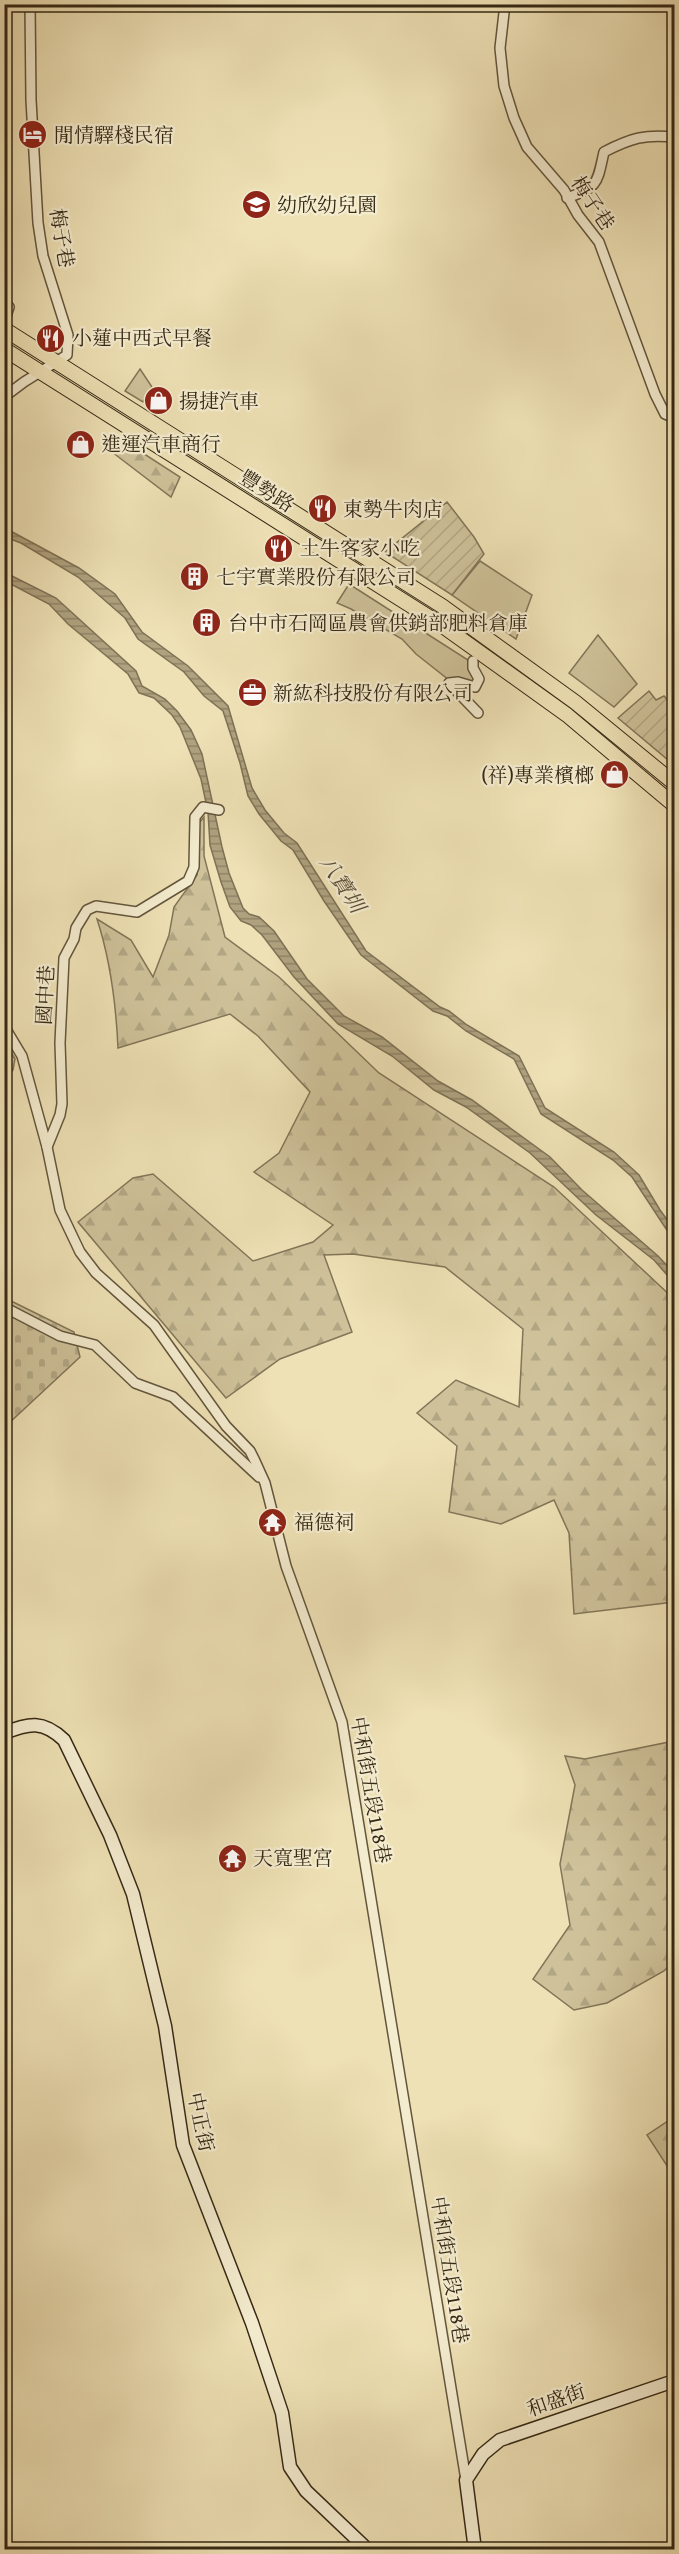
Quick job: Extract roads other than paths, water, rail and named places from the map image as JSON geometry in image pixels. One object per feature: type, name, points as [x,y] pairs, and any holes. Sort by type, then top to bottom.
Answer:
[{"type":"main road","name":"豐勢路","points":[[4,329],[441,606],[575,702],[675,783]]},
{"type":"main road","name":"豐勢路","points":[[4,349],[448,629],[567,715],[675,805]]},
{"type":"street","name":"梅子巷","points":[[30,4],[31,100],[38,223],[43,256],[68,335],[67,355],[57,362]]},
{"type":"street","name":"梅子巷","points":[[505,4],[500,48],[504,86],[514,118],[527,147],[564,190],[567,198],[599,242],[655,394],[665,414],[675,418]]},
{"type":"street","points":[[567,198],[592,188],[598,179],[604,152],[624,141],[648,134],[675,136]]},
{"type":"street","points":[[4,322],[7,303]]},
{"type":"street","points":[[4,397],[57,362]]},
{"type":"street","points":[[474,661],[473,668],[479,679],[475,687],[458,682],[449,683],[478,713]]},
{"type":"street","name":"國中巷","points":[[47,1147],[60,1115],[63,1098],[60,1043],[64,958],[80,920],[87,910],[96,906],[137,912],[188,881],[194,867],[195,817],[203,807],[219,810]]},
{"type":"street","name":"中和街五段118巷","points":[[4,1026],[22,1056],[47,1147],[60,1210],[80,1252],[96,1273],[154,1325],[226,1426],[250,1451],[264,1483],[286,1566],[342,1722],[466,2480]]},
{"type":"street","points":[[4,1308],[60,1336],[95,1345],[135,1383],[172,1397],[245,1462],[264,1483]]},
{"type":"street","name":"中正街","points":[[4,1733],[27,1724],[55,1732],[64,1740],[110,1835],[133,1894],[146,1940],[165,2026],[183,2145],[252,2323],[282,2413],[290,2466],[306,2491],[368,2550]]},
{"type":"street","name":"和盛街","points":[[466,2480],[483,2454],[500,2440],[675,2381]]},
{"type":"street","points":[[466,2480],[475,2550]]},
{"type":"place","name":"閒情驛棧民宿","points":[[33,135]]},
{"type":"place","name":"幼欣幼兒園","points":[[256,205]]},
{"type":"place","name":"小蓮中西式早餐","points":[[51,338]]},
{"type":"place","name":"揚捷汽車","points":[[158,401]]},
{"type":"place","name":"進運汽車商行","points":[[80,444]]},
{"type":"place","name":"東勢牛肉店","points":[[322,509]]},
{"type":"place","name":"土牛客家小吃","points":[[279,548]]},
{"type":"place","name":"七宇實業股份有限公司","points":[[195,577]]},
{"type":"place","name":"台中市石岡區農會供銷部肥料倉庫","points":[[207,623]]},
{"type":"place","name":"新紘科技股份有限公司","points":[[252,693]]},
{"type":"place","name":"(祥)專業檳榔","points":[[615,775]]},
{"type":"place","name":"福德祠","points":[[273,1522]]},
{"type":"place","name":"天寬聖宮","points":[[232,1858]]},
{"type":"water label","name":"八寶圳","points":[[342,884]]}]
